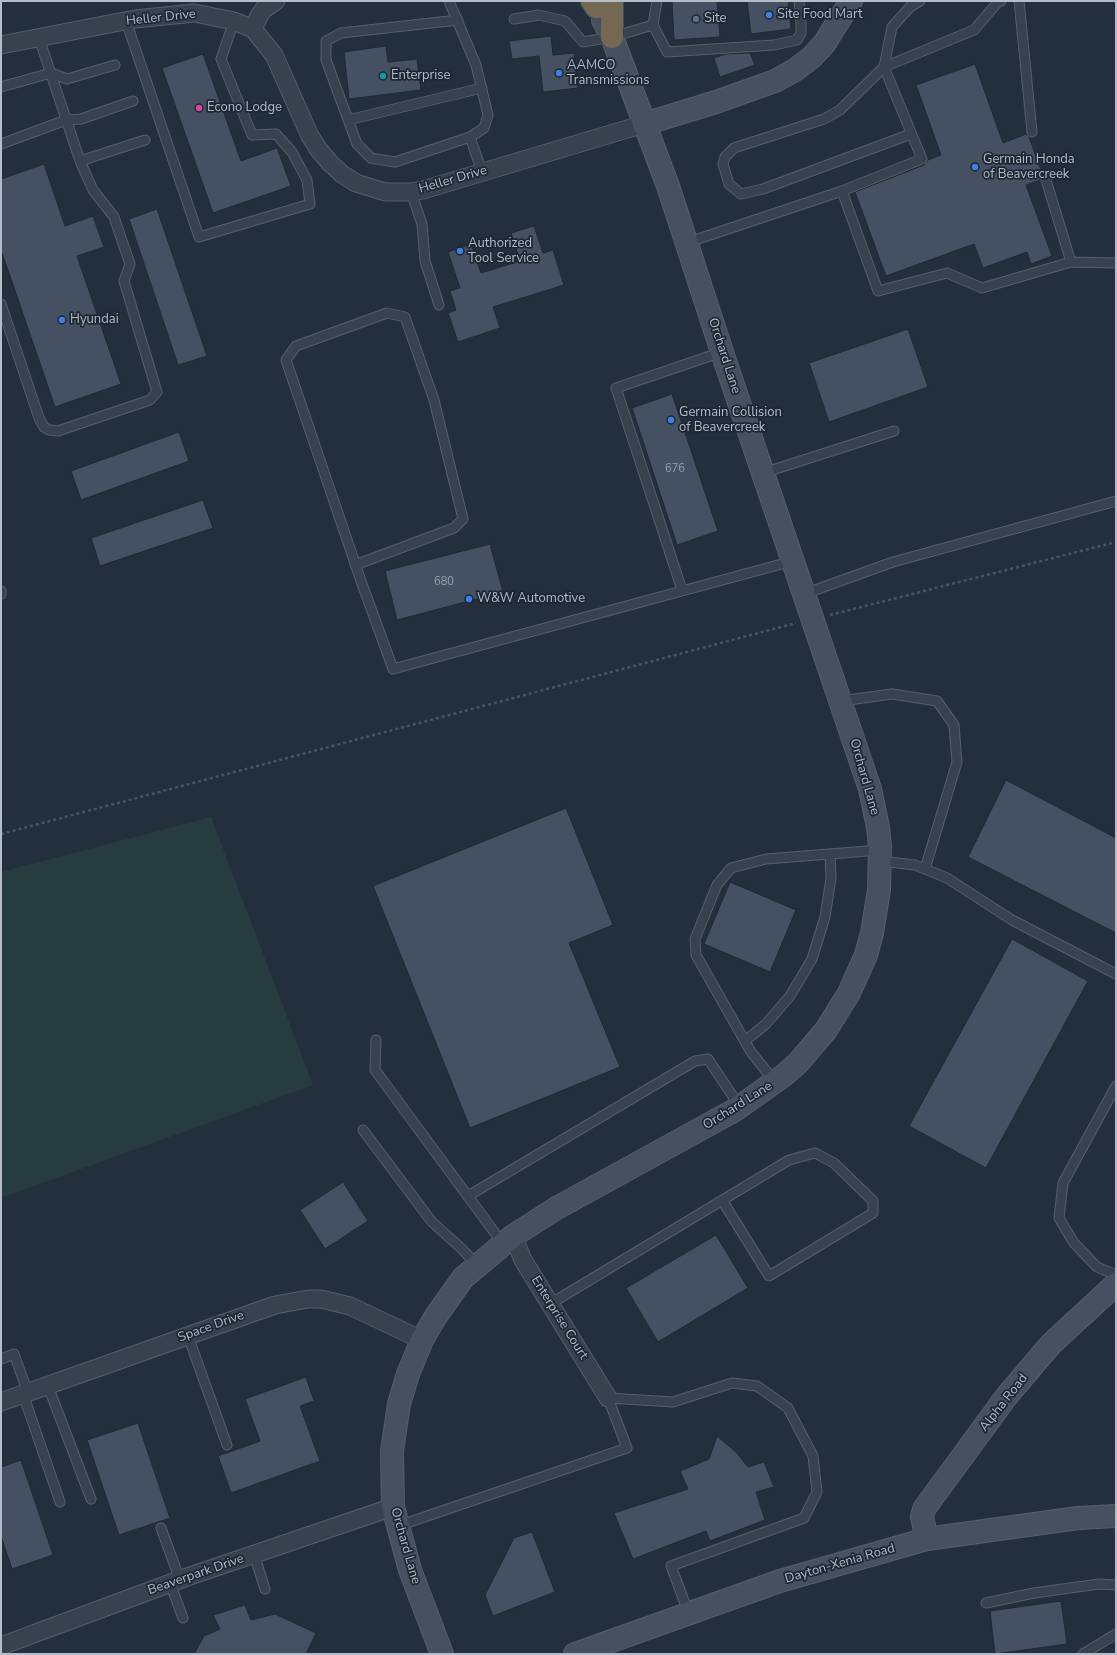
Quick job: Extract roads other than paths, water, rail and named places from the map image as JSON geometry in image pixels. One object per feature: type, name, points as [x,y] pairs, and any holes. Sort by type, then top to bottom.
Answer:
[{"type":"main road","name":"Heller Drive","points":[[644,124],[716,102],[775,81],[796,70],[812,57],[824,44],[852,1]]},
{"type":"main road","name":"Orchard Lane","points":[[442,1654],[410,1570],[395,1516],[392,1451],[393,1435],[399,1404],[408,1374],[422,1340],[444,1303],[463,1278],[508,1240],[555,1209],[740,1107],[775,1082],[798,1063],[826,1030],[850,993],[866,955],[872,933],[880,890],[878,827],[870,789],[722,352],[668,186],[599,2]]},
{"type":"main road","name":"Alpha Road","points":[[926,1539],[922,1517],[924,1509],[1006,1397],[1050,1344],[1116,1284]]},
{"type":"main road","name":"Dayton-Xenia Road","points":[[575,1654],[780,1581],[926,1539],[1078,1518],[1116,1516]]},
{"type":"street","points":[[254,28],[264,9],[276,1]]},
{"type":"street","name":"Heller Drive","points":[[1,45],[126,21],[194,13],[207,14],[254,28],[274,55],[310,136],[319,150],[342,174],[356,183],[385,192],[410,192],[423,190],[644,124]]},
{"type":"street","name":"Enterprise Court","points":[[508,1240],[523,1260],[608,1398]]},
{"type":"street","name":"Space Drive","points":[[1,1402],[274,1305],[308,1299],[350,1306],[422,1340]]},
{"type":"street","name":"Beaverpark Drive","points":[[1,1646],[254,1554],[395,1516]]},
{"type":"lane","points":[[449,1],[458,20],[476,65],[488,115],[484,128],[470,137],[395,162],[371,158],[357,144],[326,60],[326,41],[341,33],[458,20]]},
{"type":"lane","points":[[657,1],[653,25],[667,52],[774,45],[797,40],[801,33],[802,24],[799,1]]},
{"type":"lane","points":[[686,243],[842,191],[922,159],[884,67],[892,27],[910,7],[920,1]]},
{"type":"lane","points":[[911,134],[763,189],[741,194],[730,184],[722,164],[725,157],[734,148],[824,119],[840,110],[884,67],[974,30],[999,1]]},
{"type":"lane","points":[[1019,1],[1032,132]]},
{"type":"lane","points":[[514,19],[539,14],[565,21],[583,42],[612,37],[653,25]]},
{"type":"lane","points":[[126,21],[199,237],[310,204],[307,180],[292,152],[276,134],[252,135],[221,59],[234,21]]},
{"type":"lane","points":[[1,304],[39,418],[44,427],[49,430],[58,431],[150,400],[157,392],[124,281],[130,264],[114,217],[93,190],[80,161],[39,38]]},
{"type":"lane","points":[[1,87],[51,73],[67,79],[115,65]]},
{"type":"lane","points":[[348,120],[482,88]]},
{"type":"lane","points":[[1,144],[66,120],[81,119],[134,101]]},
{"type":"lane","points":[[470,137],[482,172]]},
{"type":"lane","points":[[80,161],[146,140]]},
{"type":"lane","points":[[1046,180],[1071,262]]},
{"type":"lane","points":[[842,191],[878,292],[947,273],[982,288],[1071,262],[1116,263]]},
{"type":"lane","points":[[410,192],[422,224],[425,261],[439,305]]},
{"type":"lane","points":[[356,565],[454,528],[463,519],[434,400],[405,317],[387,313],[296,346],[286,360],[356,565],[393,669],[793,561]]},
{"type":"lane","points":[[682,590],[616,388],[722,352]]},
{"type":"lane","points":[[763,473],[894,431]]},
{"type":"lane","points":[[804,594],[893,562],[1116,501]]},
{"type":"lane","points":[[841,701],[892,694],[937,701],[954,726],[957,762],[925,869]]},
{"type":"lane","points":[[745,1041],[766,1024],[790,996],[812,959],[825,917],[831,878],[830,854]]},
{"type":"lane","points":[[775,1082],[751,1052],[696,955],[695,939],[717,885],[731,868],[766,859],[830,854],[880,856],[915,865],[947,878],[1012,920],[1116,974]]},
{"type":"lane","points":[[376,1040],[375,1070],[468,1196],[508,1240]]},
{"type":"lane","points":[[468,1196],[695,1061],[708,1059],[740,1107]]},
{"type":"lane","points":[[1116,1086],[1063,1183],[1059,1218],[1074,1243],[1097,1268],[1116,1275]]},
{"type":"lane","points":[[363,1130],[432,1222],[461,1248],[477,1265]]},
{"type":"lane","points":[[550,1304],[722,1200],[789,1160],[815,1153],[834,1163],[873,1201],[873,1213],[769,1276],[722,1200]]},
{"type":"lane","points":[[188,1336],[227,1445]]},
{"type":"lane","points":[[1,1359],[14,1354],[60,1502]]},
{"type":"lane","points":[[395,1516],[627,1448],[608,1398],[672,1402],[732,1383],[757,1386],[788,1408],[813,1456],[817,1492],[804,1518],[671,1566],[689,1614]]},
{"type":"lane","points":[[48,1386],[91,1499]]},
{"type":"lane","points":[[161,1528],[183,1618]]},
{"type":"lane","points":[[254,1554],[265,1589]]},
{"type":"lane","points":[[986,1603],[1034,1593],[1100,1584],[1116,1585]]},
{"type":"lane","points":[[1083,1654],[1116,1634]]},
{"type":"place","name":"Site Food Mart","points":[[769,15]]},
{"type":"place","name":"Site","points":[[696,19]]},
{"type":"place","name":"AAMCO Transmissions","points":[[559,73]]},
{"type":"place","name":"Enterprise","points":[[383,76]]},
{"type":"place","name":"Econo Lodge","points":[[199,108]]},
{"type":"place","name":"Germain Honda of Beavercreek","points":[[975,167]]},
{"type":"place","name":"Authorized Tool Service","points":[[460,251]]},
{"type":"place","name":"Hyundai","points":[[62,320]]},
{"type":"place","name":"Germain Collision of Beavercreek","points":[[671,420]]},
{"type":"place","name":"W&W Automotive","points":[[469,599]]}]
